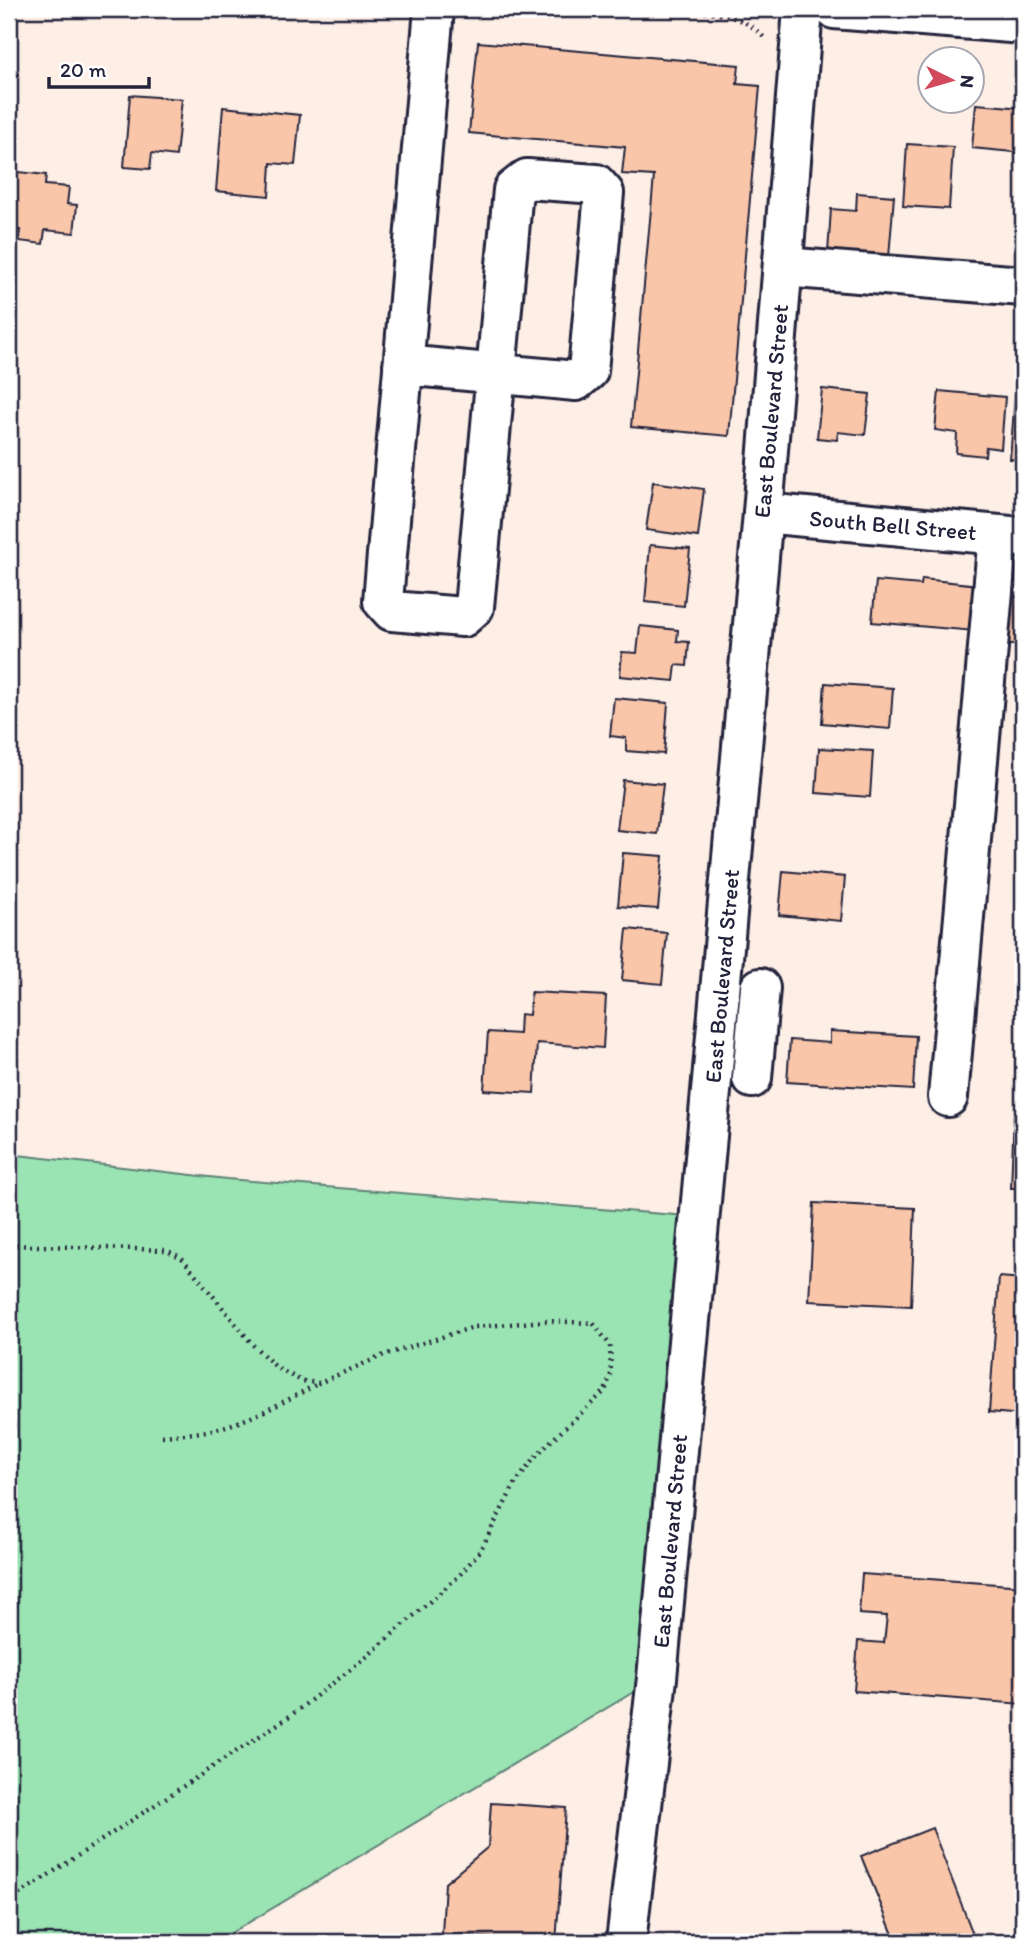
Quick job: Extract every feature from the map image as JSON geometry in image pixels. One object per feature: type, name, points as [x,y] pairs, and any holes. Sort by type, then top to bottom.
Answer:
[{"type":"main road","points":[[403,365],[496,374],[576,381],[588,371],[604,193],[596,184],[527,179],[513,190],[496,374],[474,607],[463,617],[392,611],[383,601],[403,365],[434,9]]},
{"type":"main road","name":"East Boulevard Street","points":[[626,1942],[657,1678],[764,513],[803,9]]},
{"type":"main road","points":[[834,9],[1023,24]]},
{"type":"main road","points":[[783,267],[1023,286]]},
{"type":"main road","name":"South Bell Street","points":[[764,513],[1010,536]]},
{"type":"main road","points":[[948,1097],[1010,536]]},
{"type":"main road","points":[[752,1078],[760,988]]},
{"type":"path","points":[[518,9],[554,9]]},
{"type":"path","points":[[656,9],[733,16],[757,29],[771,47]]},
{"type":"path","points":[[9,1245],[166,1250],[182,1258],[253,1345],[277,1368],[302,1381],[319,1383]]},
{"type":"path","points":[[9,1901],[290,1716],[363,1660],[459,1576],[480,1552],[515,1484],[533,1460],[605,1391],[611,1374],[610,1345],[593,1323],[570,1320],[474,1327],[384,1355],[319,1383],[280,1405],[237,1422],[203,1432],[162,1436]]},
{"type":"green space","points":[[9,1154],[227,1179],[700,1217],[657,1678],[216,1942],[9,1942]]},
{"type":"building","points":[[478,42],[739,65],[737,84],[760,86],[729,436],[631,427],[654,176],[622,174],[625,147],[469,133]]},
{"type":"building","points":[[130,95],[182,99],[176,156],[152,153],[150,169],[124,167]]},
{"type":"building","points":[[986,105],[1023,108],[1023,153],[972,148],[975,116],[986,116]]},
{"type":"building","points":[[223,107],[300,115],[295,165],[271,163],[269,196],[216,191]]},
{"type":"building","points":[[907,144],[953,147],[949,209],[903,206]]},
{"type":"building","points":[[9,171],[46,175],[45,185],[69,187],[67,204],[77,205],[74,233],[45,230],[43,244],[19,241],[20,230],[9,229]]},
{"type":"building","points":[[857,193],[894,196],[889,257],[828,253],[831,209],[856,211]]},
{"type":"building","points":[[1018,359],[1023,360],[1023,460],[1010,459]]},
{"type":"building","points":[[822,389],[870,394],[865,435],[838,432],[837,440],[817,438]]},
{"type":"building","points":[[939,391],[1005,397],[1001,449],[986,447],[985,456],[956,453],[957,433],[935,430]]},
{"type":"building","points":[[653,482],[704,489],[698,537],[646,530]]},
{"type":"building","points":[[650,545],[690,549],[684,606],[645,602]]},
{"type":"building","points":[[922,579],[979,585],[975,631],[872,622],[876,581],[921,585]]},
{"type":"building","points":[[1007,596],[1023,597],[1023,646],[1003,644]]},
{"type":"building","points":[[640,626],[678,630],[677,641],[689,642],[687,666],[676,665],[674,681],[620,676],[622,652],[637,653]]},
{"type":"building","points":[[825,683],[893,688],[890,729],[822,723]]},
{"type":"building","points":[[614,698],[668,703],[664,754],[626,751],[626,738],[610,736]]},
{"type":"building","points":[[819,748],[873,751],[870,797],[816,793]]},
{"type":"building","points":[[623,780],[663,784],[657,834],[617,830]]},
{"type":"building","points":[[623,853],[663,856],[658,909],[618,906]]},
{"type":"building","points":[[783,871],[845,877],[841,921],[779,915]]},
{"type":"building","points":[[627,929],[667,933],[662,984],[622,980]]},
{"type":"building","points":[[531,992],[606,996],[603,1048],[537,1043],[534,1093],[484,1090],[488,1032],[519,1034],[520,1014],[529,1015]]},
{"type":"building","points":[[830,1031],[916,1036],[913,1090],[787,1082],[790,1040],[830,1043]]},
{"type":"building","points":[[1014,1114],[1023,1115],[1023,1251],[1017,1250],[1020,1188],[1011,1188]]},
{"type":"building","points":[[814,1203],[915,1208],[911,1306],[809,1301]]},
{"type":"building","points":[[999,1277],[1023,1279],[1023,1415],[989,1412]]},
{"type":"building","points":[[862,1574],[1023,1586],[1023,1704],[854,1691],[858,1641],[884,1643],[887,1616],[859,1614]]},
{"type":"building","points":[[491,1803],[566,1808],[556,1942],[442,1934],[445,1883],[488,1847]]},
{"type":"building","points":[[932,1828],[976,1942],[896,1942],[861,1856]]}]
